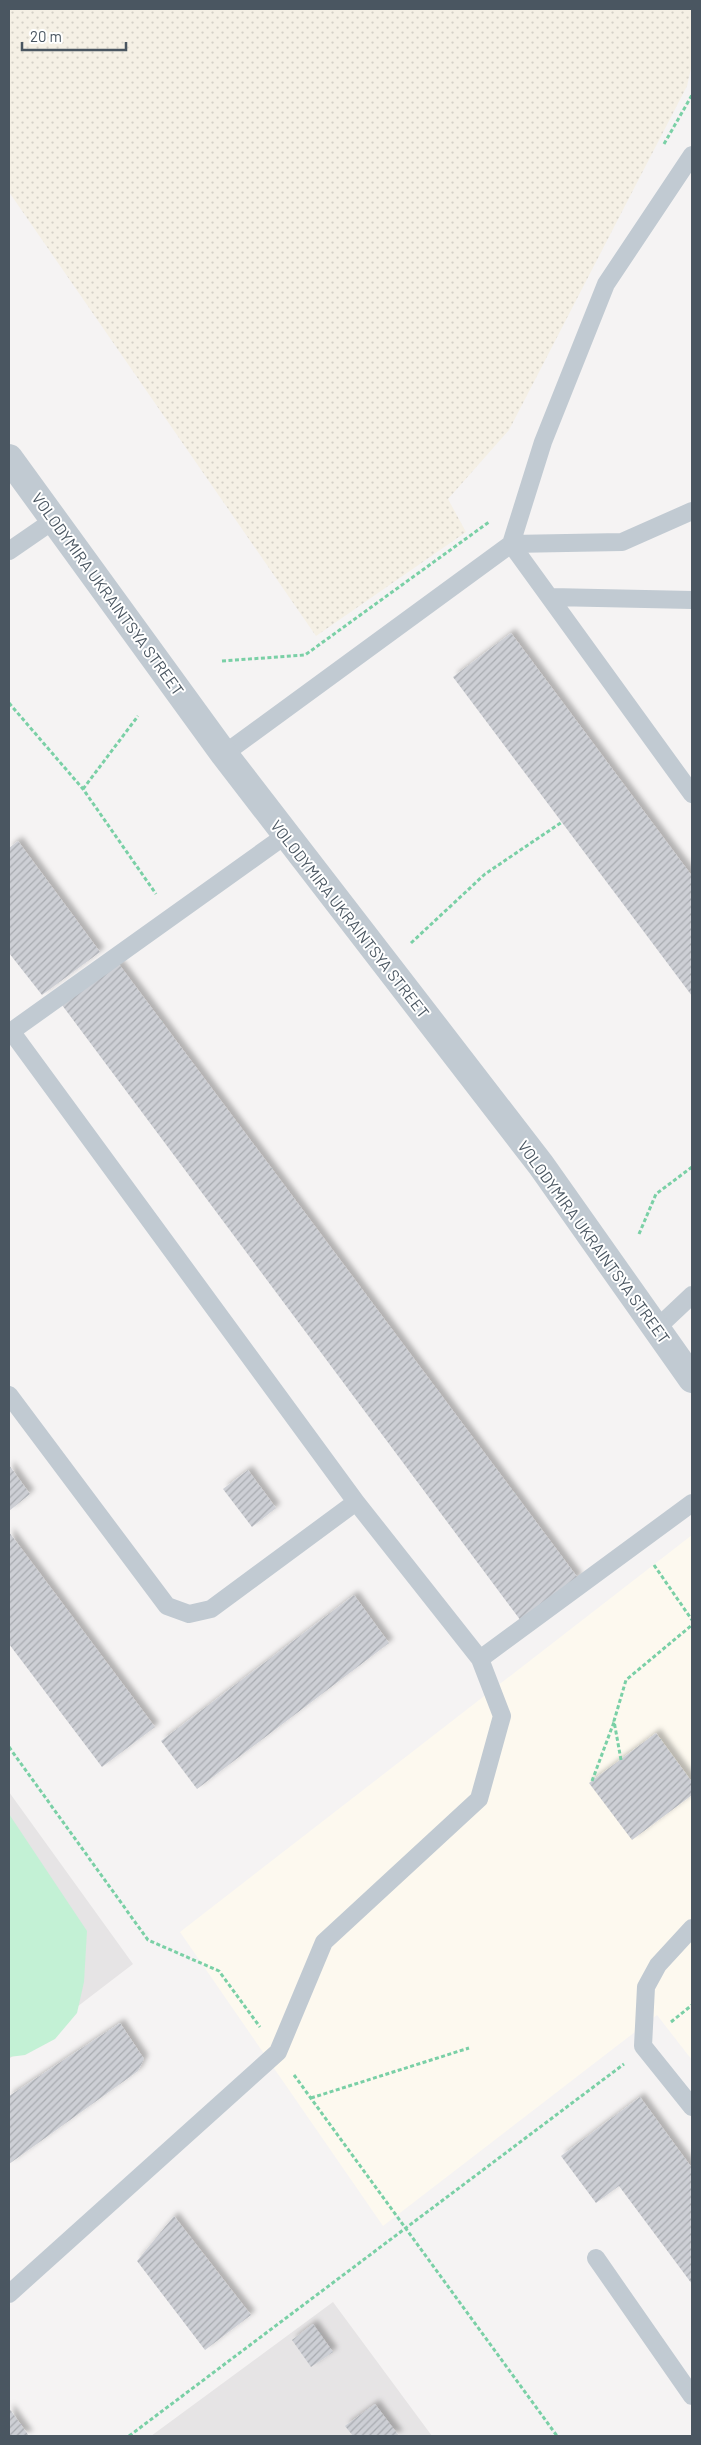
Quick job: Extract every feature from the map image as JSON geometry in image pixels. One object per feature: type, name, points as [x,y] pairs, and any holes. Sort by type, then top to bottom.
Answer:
[{"type":"street","name":"VOLODYMIRA UKRAINTSYA STREET","points":[[9,458],[224,754],[541,1165],[692,1379]]},
{"type":"lane","points":[[511,544],[543,442],[606,284],[692,155]]},
{"type":"lane","points":[[224,754],[511,544],[622,542],[692,511]]},
{"type":"lane","points":[[9,551],[54,520]]},
{"type":"lane","points":[[511,544],[692,794]]},
{"type":"lane","points":[[551,597],[692,600]]},
{"type":"lane","points":[[9,2294],[278,2052],[324,1942],[478,1799],[502,1716],[480,1659],[356,1502],[10,1032],[286,835]]},
{"type":"lane","points":[[657,1328],[692,1295]]},
{"type":"lane","points":[[9,1395],[168,1606],[189,1614],[211,1609],[356,1502]]},
{"type":"lane","points":[[480,1659],[692,1503]]},
{"type":"lane","points":[[692,1928],[658,1965],[646,1987],[643,2046],[692,2106]]},
{"type":"lane","points":[[596,2258],[692,2396]]},
{"type":"path","points":[[660,152],[692,95]]},
{"type":"path","points":[[222,661],[305,655],[496,518]]},
{"type":"path","points":[[9,703],[83,789],[172,918]]},
{"type":"path","points":[[83,789],[138,716]]},
{"type":"path","points":[[386,966],[485,874],[562,822]]},
{"type":"path","points":[[639,1234],[656,1194],[692,1167]]},
{"type":"path","points":[[638,1543],[692,1620]]},
{"type":"path","points":[[592,1781],[614,1721],[626,1680],[692,1626]]},
{"type":"path","points":[[614,1721],[621,1760]]},
{"type":"path","points":[[9,1747],[148,1940],[219,1971],[557,2436]]},
{"type":"path","points":[[129,2436],[620,2067],[692,2005]]},
{"type":"path","points":[[311,2098],[469,2048]]},
{"type":"shaded area","points":[[692,1535],[692,2060],[657,2015],[383,2226],[180,1932]]},
{"type":"shaded area","points":[[9,1792],[133,1964],[9,2059]]},
{"type":"shaded area","points":[[333,2302],[432,2436],[151,2436]]},
{"type":"green space","points":[[9,1814],[87,1931],[84,1982],[77,2013],[55,2039],[25,2055],[9,2057]]},
{"type":"sand","points":[[9,9],[692,9],[692,64],[687,86],[509,430],[448,499],[466,532],[316,636],[9,192]]},
{"type":"building","points":[[511,633],[692,876],[692,996],[453,677]]},
{"type":"building","points":[[18,841],[100,952],[42,995],[9,953],[9,848]]},
{"type":"building","points":[[118,963],[578,1578],[521,1621],[62,1005]]},
{"type":"building","points":[[9,1465],[30,1494],[9,1511]]},
{"type":"building","points":[[248,1470],[276,1508],[252,1527],[223,1489]]},
{"type":"building","points":[[9,1532],[155,1727],[102,1767],[9,1644]]},
{"type":"building","points":[[354,1595],[389,1643],[197,1789],[161,1741]]},
{"type":"building","points":[[656,1733],[692,1782],[692,1795],[632,1840],[589,1783]]},
{"type":"building","points":[[120,2023],[144,2059],[138,2071],[9,2164],[9,2096]]},
{"type":"building","points":[[640,2097],[692,2168],[692,2284],[619,2186],[596,2203],[561,2156]]},
{"type":"building","points":[[174,2216],[251,2315],[205,2350],[137,2261]]},
{"type":"building","points":[[313,2324],[333,2352],[311,2367],[292,2340]]},
{"type":"building","points":[[375,2404],[399,2436],[353,2436],[345,2426]]},
{"type":"building","points":[[9,2408],[29,2436],[9,2436]]}]
